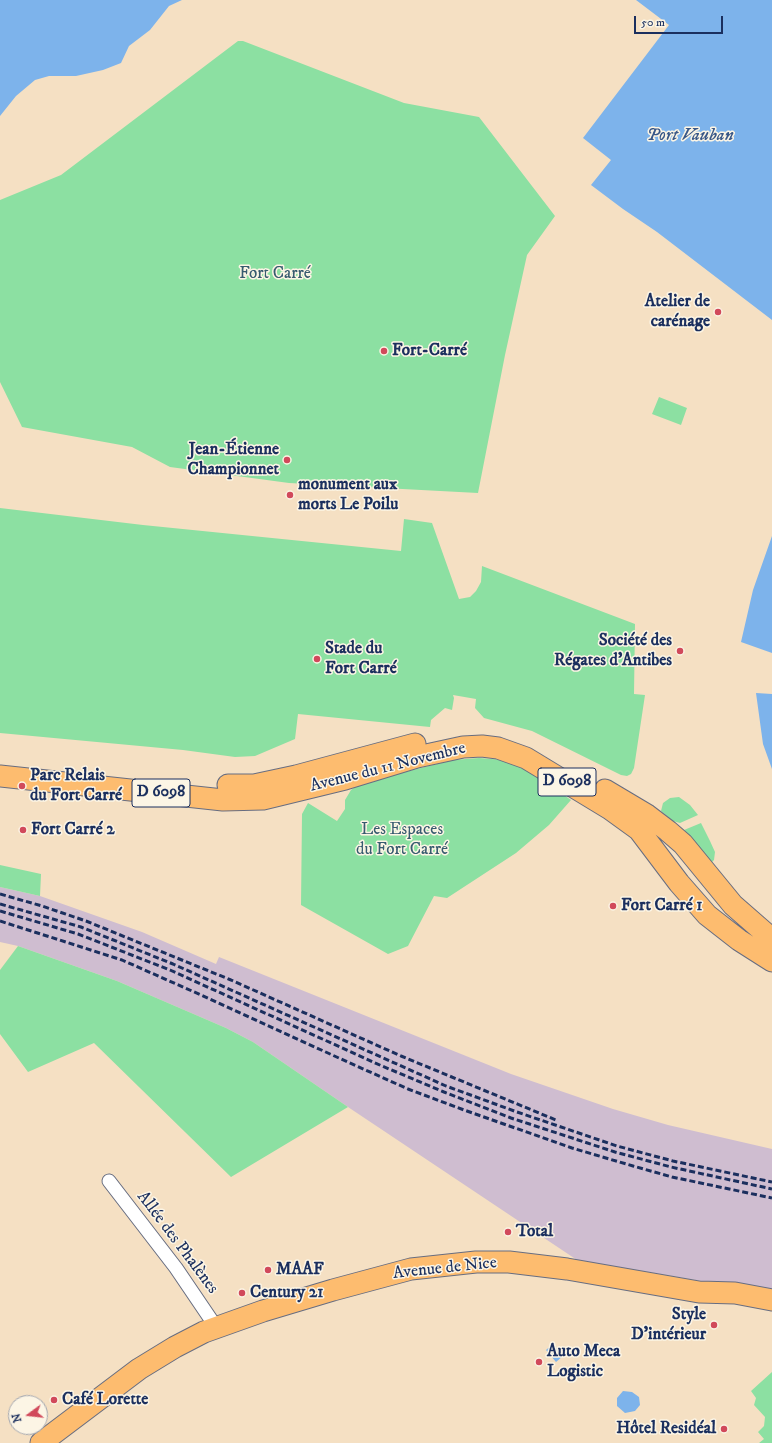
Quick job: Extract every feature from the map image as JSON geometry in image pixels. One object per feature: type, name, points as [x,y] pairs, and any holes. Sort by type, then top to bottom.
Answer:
[{"type":"main road","name":"Avenue du 11 Novembre","points":[[3,772],[10,773],[16,769],[48,772],[69,771],[220,786],[254,785],[296,776],[368,756],[443,738],[470,736],[501,739],[522,746],[559,764],[647,815],[684,844],[733,905],[772,939]]},
{"type":"main road","name":"Avenue du 11 Novembre","points":[[3,772],[223,800],[263,799],[345,779],[417,757],[462,747],[482,746],[498,748],[526,758],[610,809],[639,830],[707,915],[739,940],[772,961]]},
{"type":"main road","points":[[311,787],[314,780],[323,775],[356,765],[368,756]]},
{"type":"main road","points":[[647,815],[652,839],[666,864],[701,880],[711,877]]},
{"type":"main road","name":"Avenue de Nice","points":[[49,1440],[139,1369],[175,1347],[216,1327],[299,1300],[396,1272],[476,1262],[508,1262],[567,1269],[699,1292]]},
{"type":"main road","points":[[699,1292],[735,1293],[772,1300]]},
{"type":"main road","points":[[699,1292],[735,1303],[772,1310]]},
{"type":"street","name":"Allée des Phalènes","points":[[109,1180],[131,1212],[176,1268],[216,1327]]},
{"type":"shaded area","points":[[0,887],[40,896],[142,932],[216,964],[219,957],[511,1074],[613,1109],[668,1125],[772,1149],[772,1293],[577,1260],[253,1042],[226,1028],[117,981],[18,946],[0,942]]},
{"type":"green space","name":"Fort Carré","points":[[238,41],[243,41],[404,103],[479,117],[555,216],[527,255],[505,355],[478,493],[289,483],[170,467],[132,447],[22,427],[0,382],[0,200],[61,175]]},
{"type":"green space","points":[[659,397],[687,408],[681,425],[652,414]]},
{"type":"green space","name":"Stade du Fort Carré","points":[[0,508],[143,525],[401,551],[404,519],[432,523],[459,599],[470,597],[476,591],[481,582],[482,566],[635,624],[634,694],[645,695],[634,768],[631,774],[627,776],[621,775],[532,731],[484,718],[475,708],[476,699],[453,695],[452,710],[445,708],[431,720],[430,727],[298,714],[295,739],[255,756],[235,757],[183,750],[0,733]]},
{"type":"green space","name":"Les Espaces du Fort Carré","points":[[479,758],[504,760],[533,773],[571,800],[549,825],[516,853],[447,898],[434,896],[408,946],[388,954],[301,905],[302,814],[308,803],[337,821],[345,809],[345,800],[351,790],[361,783],[453,760]]},
{"type":"green space","points":[[679,797],[690,805],[698,815],[680,823],[673,821],[661,811],[663,803],[670,798]]},
{"type":"green space","points":[[701,823],[715,852],[714,860],[711,863],[684,830]]},
{"type":"green space","points":[[0,865],[41,874],[40,896],[0,887]]},
{"type":"green space","points":[[18,946],[117,981],[226,1028],[253,1042],[348,1107],[231,1177],[94,1043],[28,1072],[0,1034],[0,970]]},
{"type":"green space","points":[[772,1372],[772,1443],[759,1443],[764,1439],[758,1432],[764,1426],[765,1417],[754,1405],[756,1398],[751,1391]]},
{"type":"water","points":[[0,0],[182,0],[169,6],[150,30],[129,46],[121,63],[103,70],[76,76],[49,76],[35,80],[16,96],[0,116]]},
{"type":"water","name":"Port Vauban","points":[[636,0],[772,0],[772,320],[657,232],[591,185],[611,160],[583,138],[669,25]]},
{"type":"water","points":[[772,536],[772,653],[741,642],[753,590]]},
{"type":"water","points":[[756,693],[772,694],[772,769],[763,744]]},
{"type":"water","points":[[553,1344],[563,1356],[556,1362],[546,1350]]},
{"type":"water","points":[[623,1391],[632,1392],[639,1397],[640,1405],[635,1411],[625,1413],[617,1406],[617,1398]]},
{"type":"railway","points":[[0,894],[86,921],[231,980],[401,1056],[556,1120]]},
{"type":"railway","points":[[0,904],[81,927],[173,964],[446,1086],[517,1112],[617,1146],[673,1161],[772,1182]]},
{"type":"railway","points":[[0,911],[78,934],[170,970],[382,1066],[511,1118],[615,1152],[671,1167],[772,1189]]},
{"type":"railway","points":[[0,921],[122,960],[408,1089],[464,1110],[572,1148],[633,1166],[672,1177],[772,1198]]},
{"type":"place","name":"Atelier de carénage","points":[[718,312]]},
{"type":"place","name":"Fort-Carré","points":[[384,351]]},
{"type":"place","name":"Jean-Étienne Championnet","points":[[287,460]]},
{"type":"place","name":"monument aux morts Le Poilu","points":[[290,495]]},
{"type":"place","name":"Société des Régates d'Antibes","points":[[680,651]]},
{"type":"place","name":"Stade du Fort Carré","points":[[317,659]]},
{"type":"place","name":"Parc Relais du Fort Carré","points":[[22,786]]},
{"type":"place","name":"Fort Carré 2","points":[[23,830]]},
{"type":"place","name":"Fort Carré 1","points":[[613,906]]},
{"type":"place","name":"Total","points":[[508,1232]]},
{"type":"place","name":"MAAF","points":[[268,1270]]},
{"type":"place","name":"Century 21","points":[[242,1293]]},
{"type":"place","name":"Style D'intérieur","points":[[714,1325]]},
{"type":"place","name":"Auto Meca Logistic","points":[[539,1362]]},
{"type":"place","name":"Café Lorette","points":[[54,1400]]},
{"type":"place","name":"Hôtel Residéal","points":[[724,1429]]}]
